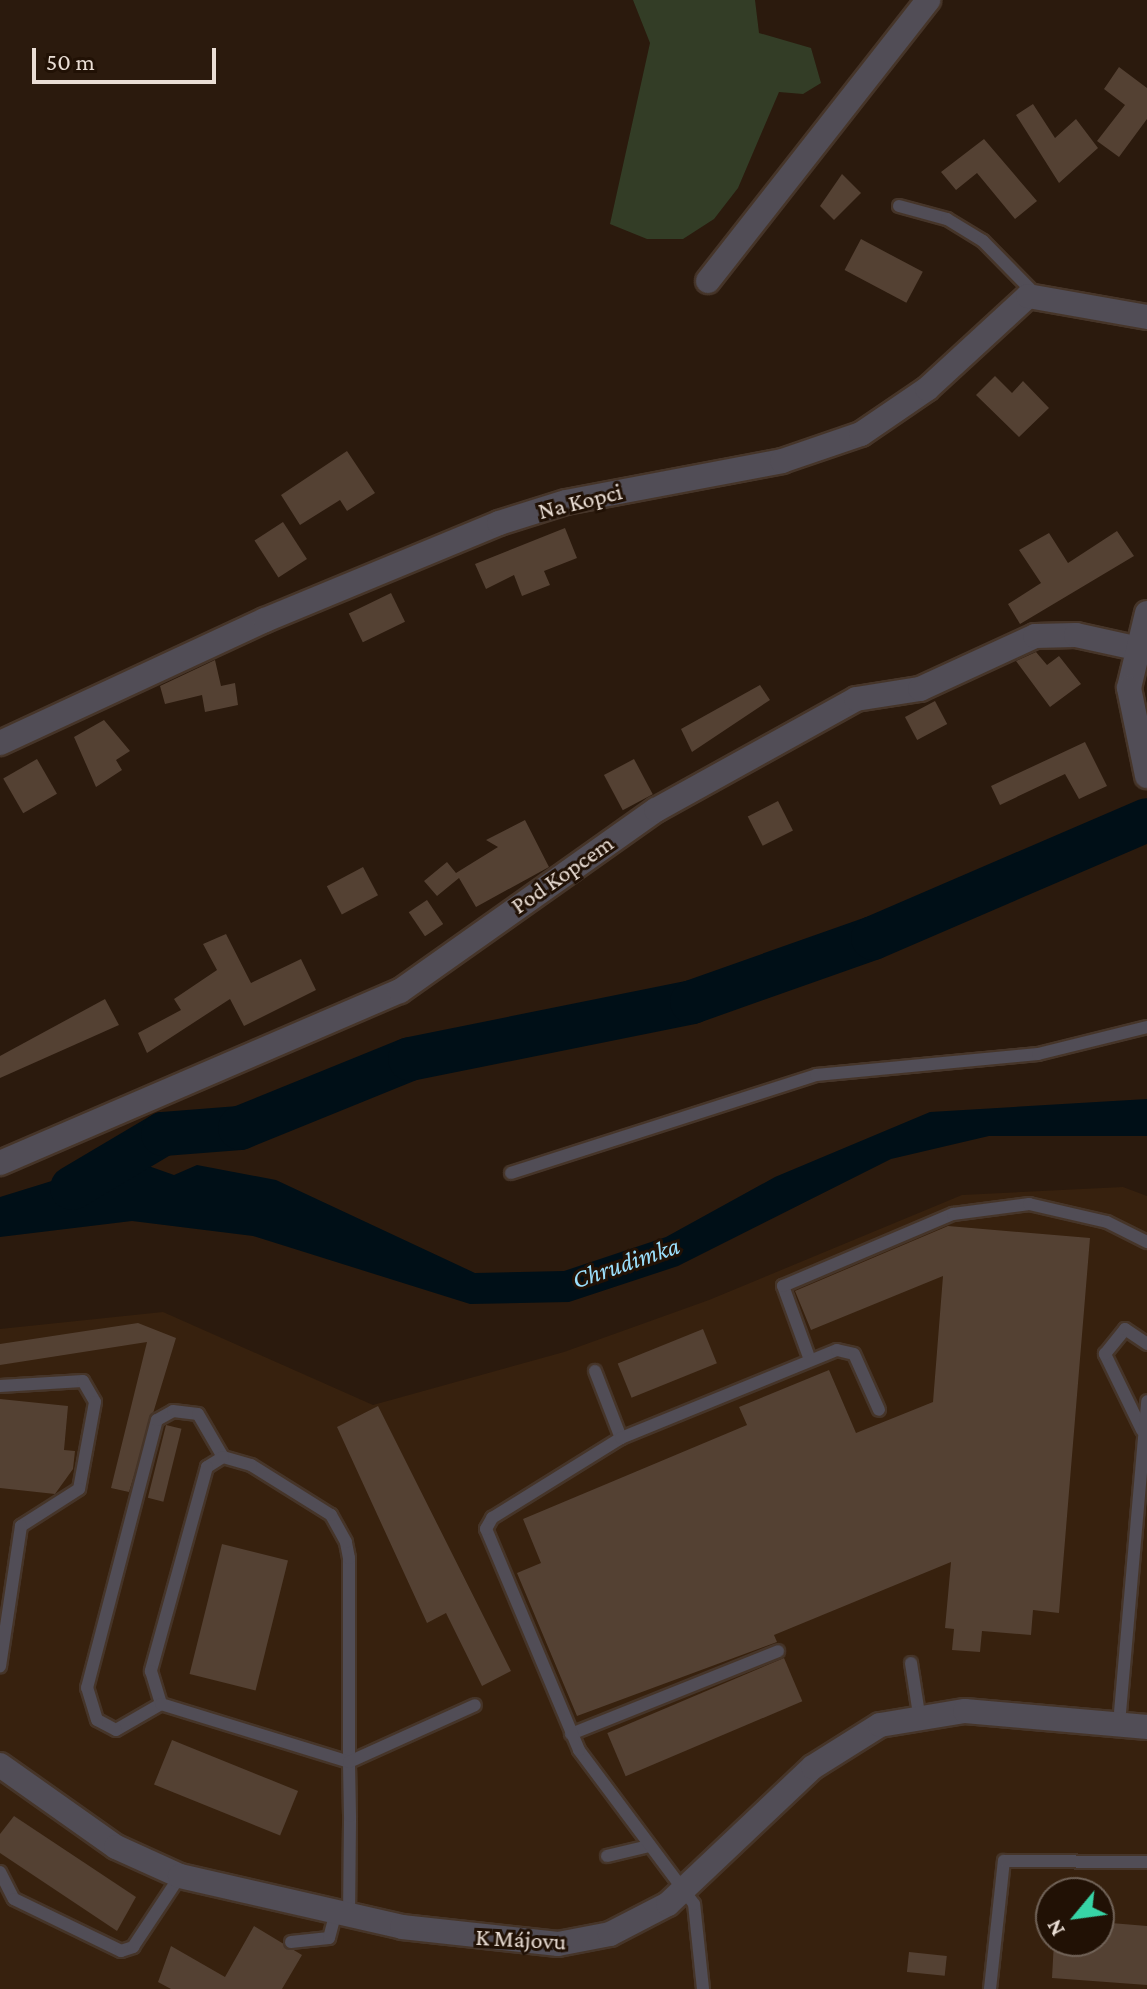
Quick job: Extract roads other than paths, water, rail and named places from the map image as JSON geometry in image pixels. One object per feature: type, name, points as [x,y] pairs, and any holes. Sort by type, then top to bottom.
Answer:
[{"type":"street","points":[[708,281],[928,0]]},
{"type":"street","points":[[1036,295],[1147,317]]},
{"type":"street","name":"Na Kopci","points":[[0,743],[211,644],[499,523],[566,502],[782,461],[861,434],[927,389],[1018,300],[1036,295]]},
{"type":"street","points":[[1147,613],[1135,648],[1129,705],[1147,776]]},
{"type":"street","name":"Pod Kopcem","points":[[0,1163],[400,991],[656,810],[856,699],[920,689],[1035,636],[1076,635],[1135,648]]},
{"type":"street","name":"K Májovu","points":[[0,1765],[116,1847],[180,1876],[342,1916],[558,1944],[610,1934],[685,1891],[834,1750],[919,1714],[965,1711],[1147,1727]]},
{"type":"lane","points":[[899,206],[932,213],[983,241],[1036,295]]},
{"type":"lane","points":[[511,1173],[816,1075],[1038,1054],[1147,1027]]},
{"type":"lane","points":[[810,1360],[783,1286],[953,1214],[1029,1204],[1107,1222],[1147,1242]]},
{"type":"lane","points":[[1144,1437],[1105,1354],[1125,1329],[1147,1344]]},
{"type":"lane","points":[[703,1989],[698,1915],[685,1891],[649,1846],[571,1734],[486,1529],[492,1518],[621,1438],[810,1360],[850,1350],[879,1410]]},
{"type":"lane","points":[[595,1371],[621,1438]]},
{"type":"lane","points":[[0,1386],[83,1381],[95,1402],[79,1489],[21,1526],[0,1666]]},
{"type":"lane","points":[[1119,1724],[1147,1401]]},
{"type":"lane","points":[[291,1942],[329,1938],[342,1916],[349,1762],[349,1558],[341,1528],[318,1504],[223,1457],[198,1414],[173,1411],[157,1420],[87,1688],[97,1720],[116,1730],[161,1704],[349,1762],[475,1705]]},
{"type":"lane","points":[[161,1704],[151,1671],[199,1483],[223,1457]]},
{"type":"lane","points":[[571,1734],[778,1651]]},
{"type":"lane","points":[[911,1663],[919,1714]]},
{"type":"lane","points":[[607,1856],[649,1846]]},
{"type":"lane","points":[[990,1989],[1004,1861],[1147,1862]]},
{"type":"lane","points":[[0,1872],[14,1899]]},
{"type":"lane","points":[[0,1900],[14,1899],[121,1951],[133,1947],[180,1876]]},
{"type":"water","name":"Chrudimka","points":[[1147,1099],[1147,1136],[989,1136],[891,1159],[678,1266],[569,1302],[470,1304],[253,1236],[132,1221],[0,1237],[0,1197],[126,1158],[174,1175],[197,1165],[276,1180],[475,1273],[564,1271],[666,1237],[775,1177],[930,1112]]},
{"type":"waterway","points":[[72,1188],[163,1134],[240,1128],[410,1059],[692,1002],[873,938],[1147,820]]}]
